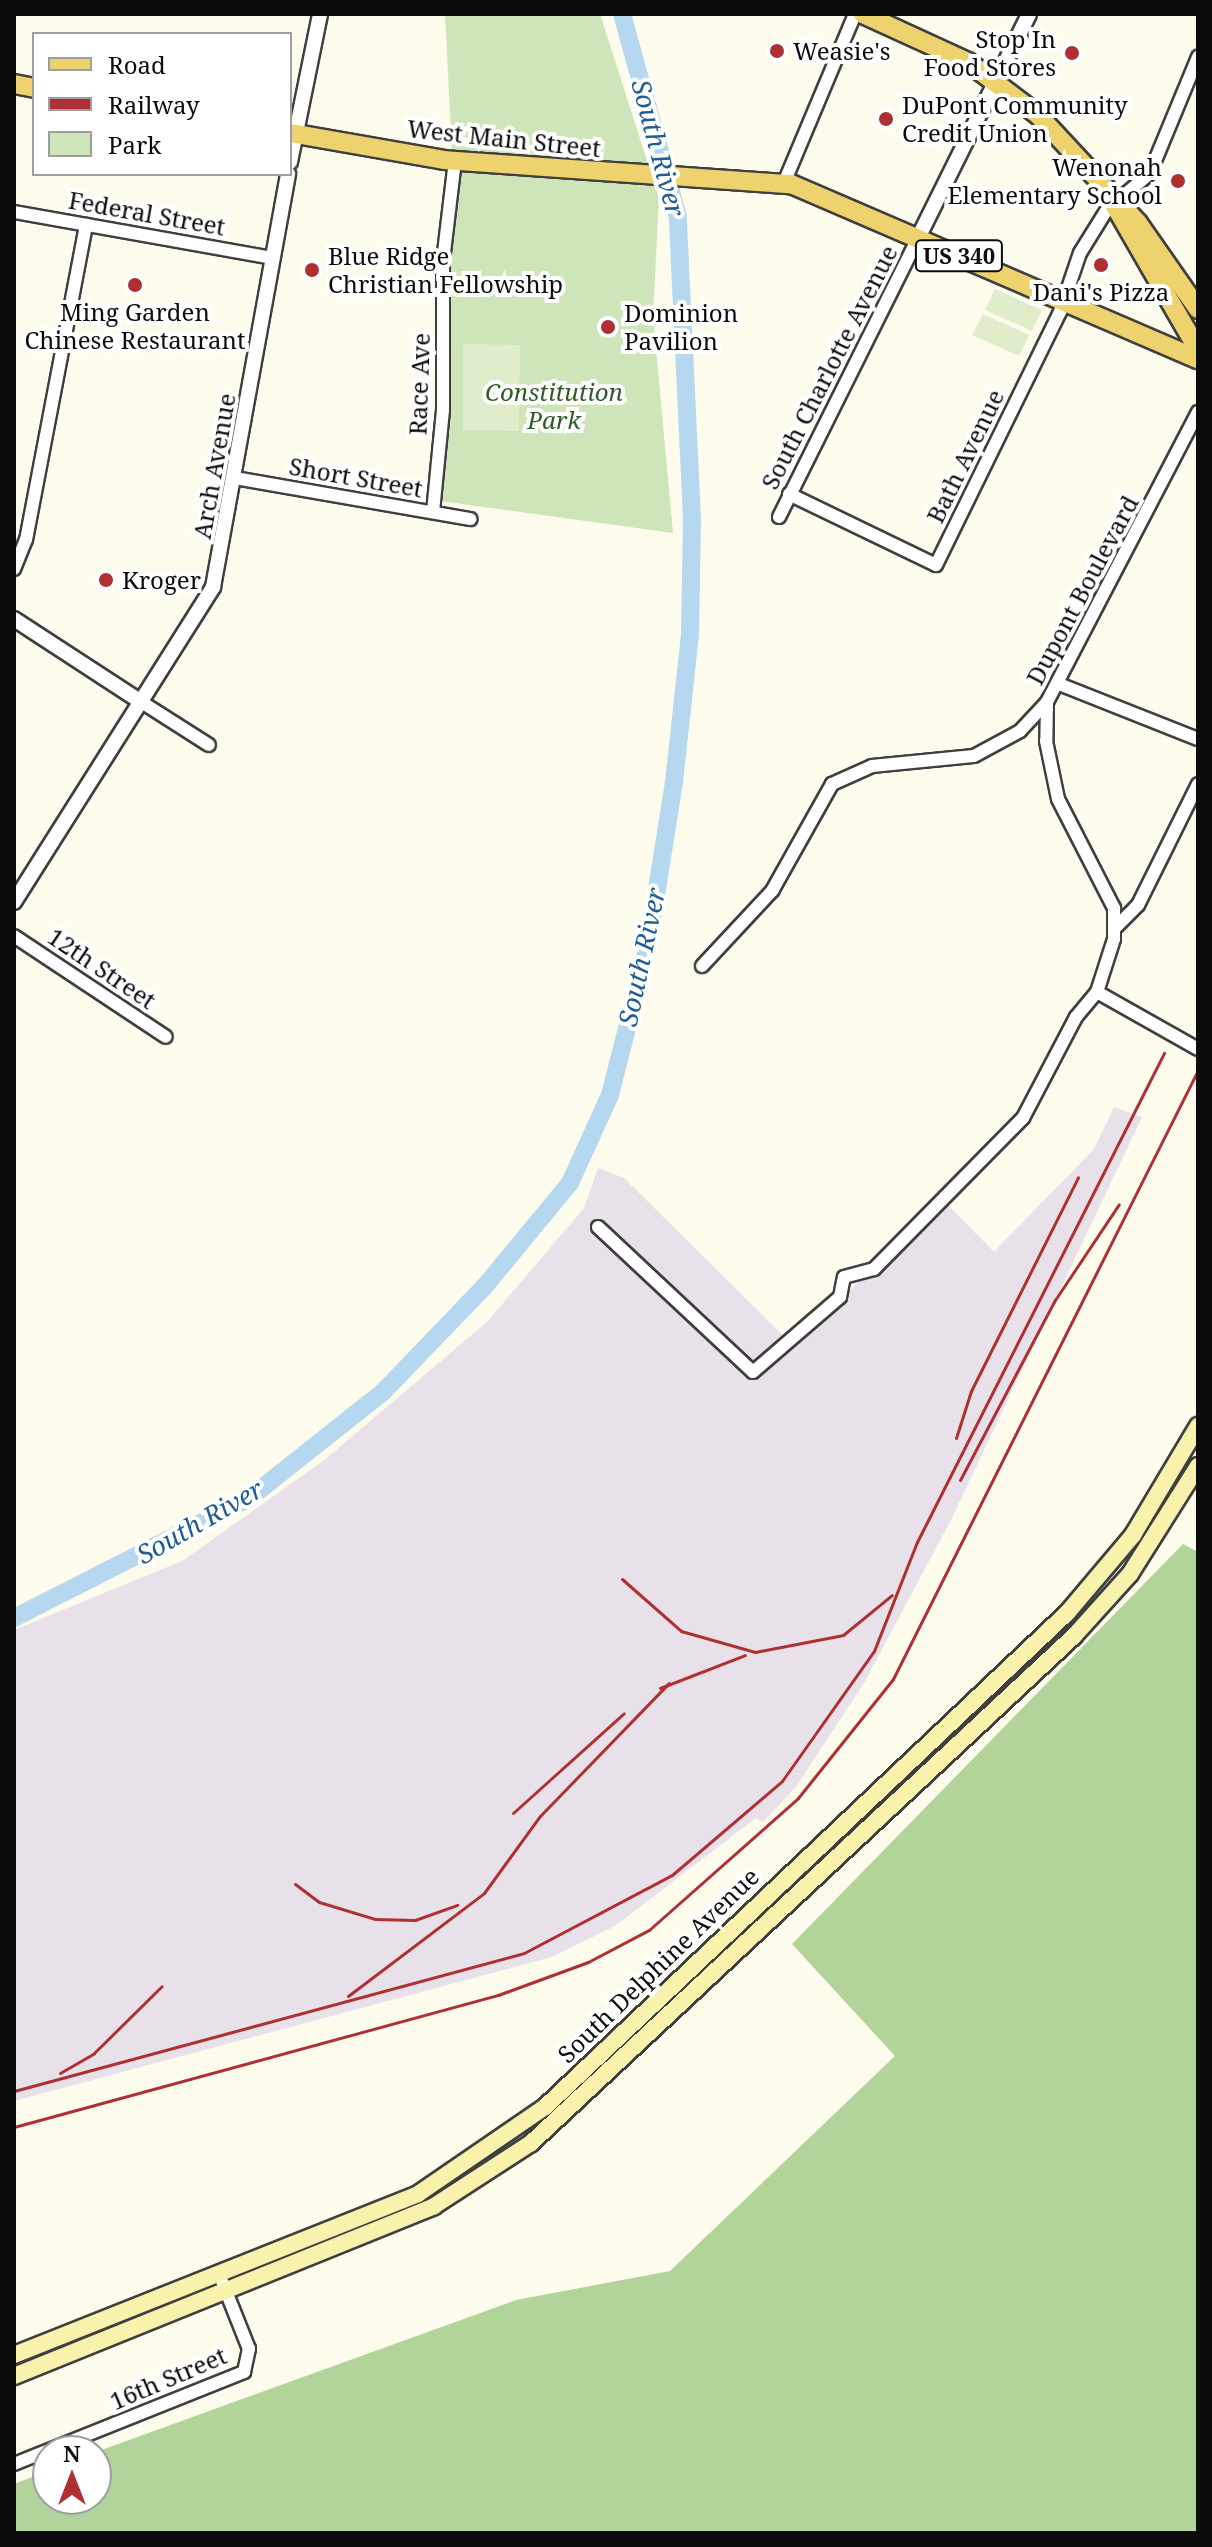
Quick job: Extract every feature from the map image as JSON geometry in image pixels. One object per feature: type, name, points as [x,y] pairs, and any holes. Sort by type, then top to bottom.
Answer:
[{"type":"main road","points":[[863,14],[924,36],[996,80],[1058,134],[1114,203],[1198,350]]},
{"type":"main road","name":"West Main Street","points":[[293,134],[455,161],[784,183]]},
{"type":"main road","name":"US 340","points":[[784,183],[1198,359]]},
{"type":"main road","points":[[1114,203],[1138,223],[1198,309]]},
{"type":"main road","name":"South Delphine Avenue","points":[[14,2355],[220,2276],[418,2194],[545,2107],[1068,1612],[1133,1535],[1198,1426]]},
{"type":"main road","name":"South Delphine Avenue","points":[[14,2376],[228,2292],[434,2206],[531,2143],[1074,1636],[1130,1574],[1198,1466]]},
{"type":"street","points":[[293,134],[320,14]]},
{"type":"street","points":[[784,183],[855,14]]},
{"type":"street","points":[[918,238],[1029,14]]},
{"type":"street","name":"Bath Avenue","points":[[789,494],[936,565],[1034,366],[1087,239],[1114,203],[1150,173],[1198,67],[1198,57]]},
{"type":"street","name":"Race Ave","points":[[433,512],[443,410],[443,261],[455,161]]},
{"type":"street","name":"Arch Avenue","points":[[14,902],[143,703],[213,587],[288,176]]},
{"type":"street","name":"Federal Street","points":[[14,212],[273,258]]},
{"type":"street","points":[[14,569],[26,540],[86,225]]},
{"type":"street","name":"South Charlotte Avenue","points":[[779,517],[918,238]]},
{"type":"street","name":"Dupont Boulevard","points":[[1116,927],[1108,889],[1051,778],[1047,702],[1198,412]]},
{"type":"street","name":"Short Street","points":[[235,478],[470,519]]},
{"type":"street","points":[[14,619],[209,745]]},
{"type":"street","points":[[1059,684],[1198,739]]},
{"type":"street","points":[[702,966],[772,891],[832,784],[872,766],[974,756],[1020,731],[1047,702]]},
{"type":"street","points":[[598,1227],[753,1372],[840,1297],[844,1277],[874,1269],[1023,1118],[1076,1017],[1097,992],[1116,927],[1138,905],[1198,784]]},
{"type":"street","name":"12th Street","points":[[14,936],[166,1037]]},
{"type":"street","points":[[1097,992],[1198,1049]]},
{"type":"street","name":"16th Street","points":[[14,2464],[244,2372],[249,2349],[220,2276]]},
{"type":"shaded area","points":[[1114,1107],[1142,1117],[950,1522],[864,1683],[796,1787],[763,1822],[756,1818],[615,1926],[552,1957],[14,2101],[14,1630],[182,1561],[323,1461],[487,1322],[584,1208],[598,1168],[624,1178],[794,1346],[942,1199],[994,1252],[1094,1149]]},
{"type":"green space","name":"Constitution Park","points":[[445,14],[600,14],[659,198],[653,316],[673,533],[440,501],[453,173]]},
{"type":"green space","points":[[995,289],[1042,310],[1032,331],[985,310]]},
{"type":"green space","points":[[983,314],[1029,335],[1019,356],[972,335]]},
{"type":"green space","points":[[463,344],[520,345],[519,431],[463,430]]},
{"type":"green space","points":[[1183,1544],[1198,1552],[1198,2533],[14,2533],[14,2484],[32,2477],[32,2515],[112,2515],[112,2446],[516,2300],[670,2271],[895,2056],[792,1944]]},
{"type":"waterway","name":"South River","points":[[14,1618],[248,1499],[383,1392],[485,1286],[570,1183],[610,1095],[648,946],[674,782],[690,634],[692,519],[678,217],[622,14]]},
{"type":"railway","points":[[14,2091],[524,1953],[672,1875],[782,1781],[874,1651],[917,1542],[1164,1053]]},
{"type":"railway","points":[[14,2127],[498,1995],[588,1962],[649,1930],[798,1798],[893,1679],[1198,1070]]},
{"type":"railway","points":[[956,1438],[971,1391],[1078,1177]]},
{"type":"railway","points":[[960,1480],[1055,1300],[1119,1204]]},
{"type":"railway","points":[[622,1579],[681,1631],[755,1652],[843,1635],[892,1595]]},
{"type":"railway","points":[[660,1688],[745,1655]]},
{"type":"railway","points":[[348,1996],[484,1893],[540,1816],[669,1683]]},
{"type":"railway","points":[[513,1813],[624,1713]]},
{"type":"railway","points":[[295,1884],[319,1902],[375,1919],[415,1920],[457,1905]]},
{"type":"railway","points":[[60,2073],[94,2053],[162,1986]]},
{"type":"place","name":"Weasie's","points":[[777,51]]},
{"type":"place","name":"Stop In Food Stores","points":[[1072,53]]},
{"type":"place","name":"DuPont Community Credit Union","points":[[886,119]]},
{"type":"place","name":"Wenonah Elementary School","points":[[1178,181]]},
{"type":"place","name":"Dani's Pizza","points":[[1101,265]]},
{"type":"place","name":"Blue Ridge Christian Fellowship","points":[[312,270]]},
{"type":"place","name":"Ming Garden Chinese Restaurant","points":[[135,285]]},
{"type":"place","name":"Dominion Pavilion","points":[[608,327]]},
{"type":"place","name":"Kroger","points":[[106,580]]}]
